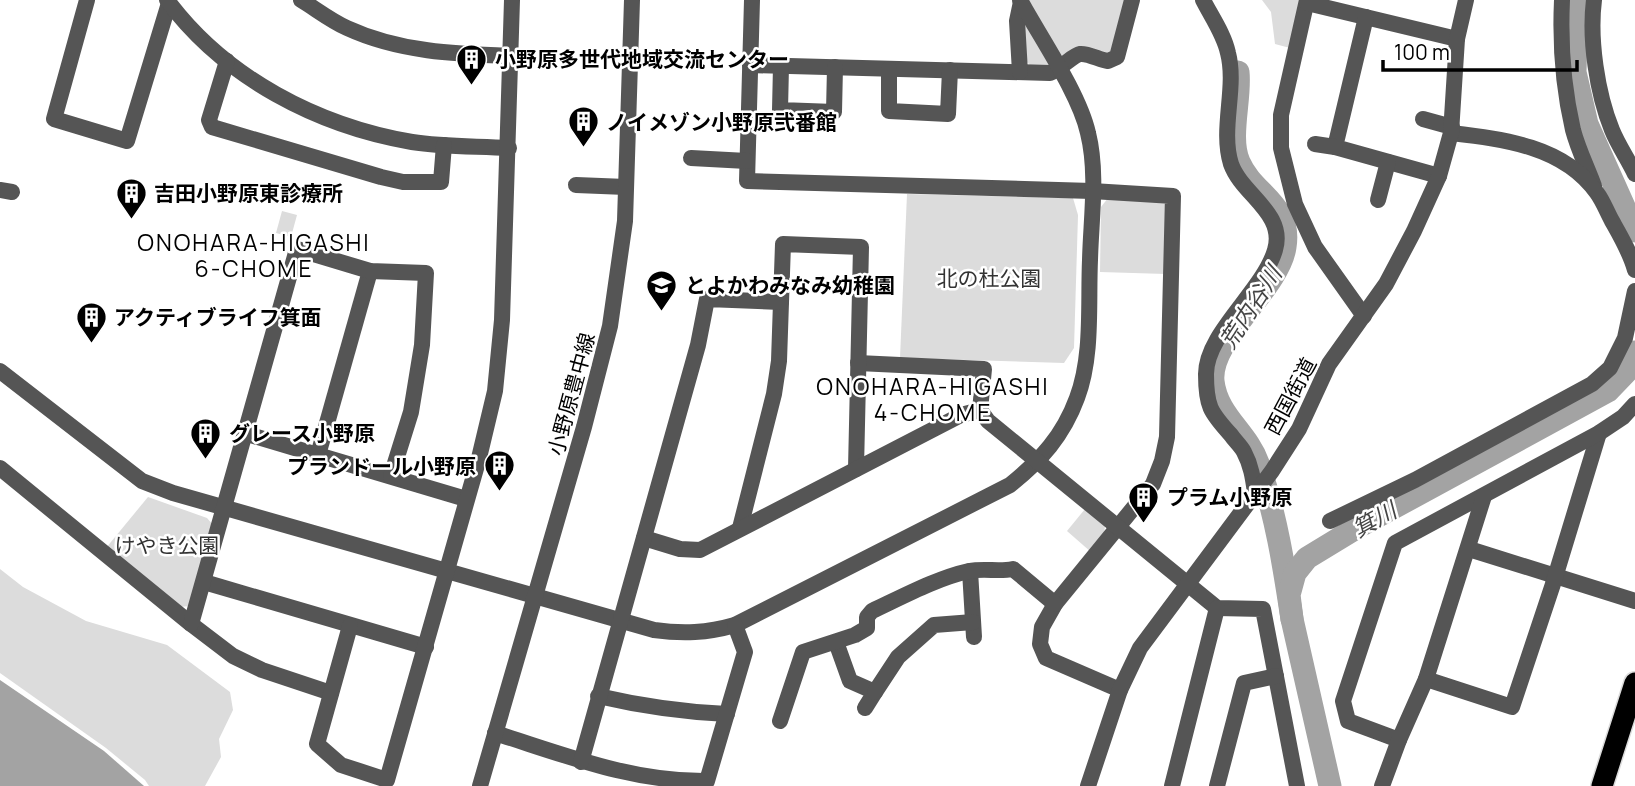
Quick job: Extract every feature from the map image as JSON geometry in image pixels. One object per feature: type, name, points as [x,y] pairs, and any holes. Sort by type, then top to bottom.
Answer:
[{"type":"highway","points":[[1602,786],[1635,683]]},
{"type":"street","points":[[86,0],[54,119],[128,141],[168,1],[227,61],[279,96],[333,121],[375,134],[444,145],[509,148]]},
{"type":"street","points":[[301,0],[346,28],[381,41],[455,55],[511,56]]},
{"type":"street","points":[[350,626],[317,744],[341,765],[387,779],[486,434],[495,391],[500,354],[509,148],[512,0]]},
{"type":"street","name":"小野原豊中線","points":[[480,786],[606,347],[617,284],[626,187],[632,0]]},
{"type":"street","points":[[752,0],[747,181],[1092,191],[1173,196],[1167,438],[1162,461],[1153,484],[1055,604],[1042,627],[1041,644],[1046,658],[1120,690]]},
{"type":"street","points":[[750,65],[1050,73],[1056,66],[1075,55],[1082,54],[1108,61],[1116,57],[1132,0]]},
{"type":"street","points":[[1203,0],[1228,53],[1228,145],[1231,164],[1241,183],[1267,211],[1276,230],[1276,248],[1270,264],[1211,350],[1206,369],[1206,400],[1215,417],[1243,450],[1252,471],[1255,493]]},
{"type":"street","name":"西国街道","points":[[1088,786],[1120,690],[1140,648],[1272,471],[1299,429],[1329,364],[1386,284],[1414,231],[1439,176],[1451,130],[1457,39],[1466,0]]},
{"type":"street","points":[[1562,0],[1560,38],[1574,132],[1596,191],[1631,256],[1635,270]]},
{"type":"street","points":[[1594,0],[1592,13],[1598,82],[1612,130],[1635,174]]},
{"type":"street","points":[[0,371],[142,481],[173,493],[654,630],[685,634],[736,625],[1010,485],[1038,463],[1062,430],[1078,397],[1087,353],[1092,191],[1088,131],[1021,1]]},
{"type":"street","points":[[1020,72],[1017,21],[1021,1]]},
{"type":"street","points":[[1364,317],[1315,247],[1296,204],[1281,148],[1281,116],[1307,2],[1457,39]]},
{"type":"street","points":[[1335,147],[1366,17]]},
{"type":"street","points":[[227,61],[208,120],[212,127],[402,182],[441,182],[444,145]]},
{"type":"street","points":[[781,66],[780,110],[834,112],[835,67]]},
{"type":"street","points":[[888,69],[889,111],[948,114],[950,70]]},
{"type":"street","points":[[1423,120],[1451,130],[1528,145],[1574,169],[1596,191]]},
{"type":"street","points":[[1315,144],[1439,176]]},
{"type":"street","points":[[691,158],[747,161]]},
{"type":"street","points":[[1378,200],[1388,162]]},
{"type":"street","points":[[576,185],[626,187]]},
{"type":"street","points":[[740,528],[774,394],[779,361],[783,244],[860,247],[856,469]]},
{"type":"street","points":[[191,624],[297,249],[370,271],[426,273],[422,345],[411,412],[391,476]]},
{"type":"street","points":[[318,455],[370,271]]},
{"type":"street","points":[[1330,521],[1415,480],[1592,384],[1610,368],[1625,338],[1635,291]]},
{"type":"street","points":[[581,762],[698,345],[707,299],[781,302]]},
{"type":"street","points":[[858,363],[984,369],[980,410],[988,421],[1217,608],[1263,609],[1297,786]]},
{"type":"street","points":[[1399,740],[1348,721],[1343,701],[1395,543],[1600,433],[1623,417],[1635,404]]},
{"type":"street","points":[[644,538],[680,549],[700,550],[961,415],[980,410]]},
{"type":"street","points":[[244,433],[466,499]]},
{"type":"street","points":[[1426,679],[1512,707],[1600,433]]},
{"type":"street","points":[[0,468],[233,656],[262,670],[331,693]]},
{"type":"street","points":[[1382,786],[1426,679],[1484,496]]},
{"type":"street","points":[[1469,549],[1635,601]]},
{"type":"street","points":[[780,720],[794,702],[803,652],[855,635],[867,628],[867,617],[872,611],[923,588],[970,571],[1013,569],[1055,604]]},
{"type":"street","points":[[865,708],[898,657],[934,625],[974,629],[970,571]]},
{"type":"street","points":[[204,582],[426,647]]},
{"type":"street","points":[[1172,786],[1217,608]]},
{"type":"street","points":[[495,733],[568,755],[581,762],[631,775],[674,781],[706,781],[745,652],[736,625]]},
{"type":"street","points":[[836,642],[850,681],[875,692]]},
{"type":"street","points":[[1217,786],[1244,683],[1276,676]]},
{"type":"street","points":[[598,696],[683,712],[727,714]]},
{"type":"green space","points":[[1025,0],[1128,0],[1114,53],[1068,57],[1043,67],[1031,66],[1025,60]]},
{"type":"green space","points":[[1262,0],[1301,0],[1290,48],[1275,44],[1271,12]]},
{"type":"green space","name":"北の杜公園","points":[[907,194],[1073,198],[1078,215],[1074,348],[1064,363],[900,358]]},
{"type":"green space","points":[[1108,198],[1163,201],[1168,207],[1166,274],[1100,272],[1101,207]]},
{"type":"green space","points":[[282,211],[297,215],[291,237],[276,233]]},
{"type":"green space","name":"けやき公園","points":[[148,497],[207,518],[213,525],[190,606],[179,607],[106,548]]},
{"type":"green space","points":[[1085,509],[1105,525],[1104,536],[1091,552],[1067,531]]},
{"type":"green space","points":[[0,569],[23,587],[86,621],[167,645],[230,692],[233,710],[219,739],[221,757],[205,786],[149,786],[106,748],[0,673]]},
{"type":"shaded area","points":[[0,680],[104,751],[144,786],[0,786]]},
{"type":"waterway","name":"箕川","points":[[1577,0],[1575,72],[1587,124],[1635,231]]},
{"type":"waterway","name":"荒内谷川","points":[[1238,72],[1236,152],[1245,173],[1283,220],[1286,232],[1285,247],[1271,280],[1222,348],[1215,365],[1213,381],[1220,404],[1247,442],[1258,463],[1275,521],[1292,619]]},
{"type":"waterway","name":"箕川","points":[[1330,786],[1292,619],[1289,595],[1295,573],[1307,558],[1358,527],[1608,391],[1630,368],[1635,352]]},
{"type":"place","name":"小野原多世代地域交流センター","points":[[472,86]]},
{"type":"place","name":"ノイメゾン小野原弐番館","points":[[583,149]]},
{"type":"place","name":"吉田小野原東診療所","points":[[131,220]]},
{"type":"place","name":"とよかわみなみ幼稚園","points":[[662,312]]},
{"type":"place","name":"アクティブライフ箕面","points":[[91,344]]},
{"type":"place","name":"グレース小野原","points":[[206,460]]},
{"type":"place","name":"プランドール小野原","points":[[499,493]]},
{"type":"place","name":"プラム小野原","points":[[1144,524]]},
{"type":"district","name":"ONOHARA-HIGASHI 6-CHOME","points":[[254,255]]},
{"type":"district","name":"ONOHARA-HIGASHI 4-CHOME","points":[[933,399]]}]
